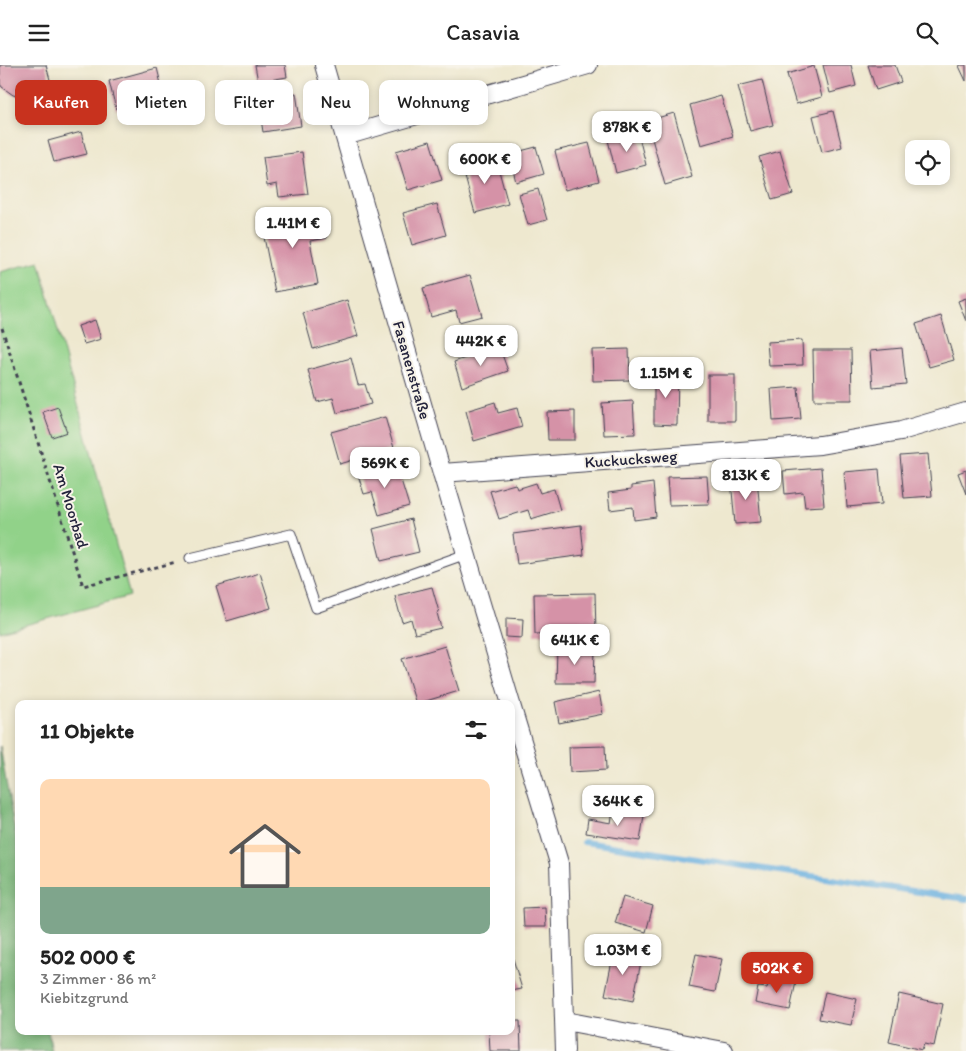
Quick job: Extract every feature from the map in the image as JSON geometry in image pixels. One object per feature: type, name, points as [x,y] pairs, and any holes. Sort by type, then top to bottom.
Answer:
[{"type":"street","name":"Fasanenstraße","points":[[324,65],[510,700]]},
{"type":"street","points":[[346,136],[588,65]]},
{"type":"street","name":"Kuckucksweg","points":[[442,473],[820,445],[900,431],[966,412]]},
{"type":"street","name":"Fasanenstraße","points":[[515,718],[558,863],[565,1051]]},
{"type":"street","points":[[565,1021],[724,1051]]},
{"type":"lane","points":[[190,558],[291,534],[316,608],[466,553]]},
{"type":"path","name":"Am Moorbad","points":[[2,328],[83,586],[190,558]]},
{"type":"green space","points":[[39,261],[130,596],[0,632],[0,272]]},
{"type":"green space","points":[[0,746],[15,833],[15,1035],[49,1035],[52,1051],[0,1051]]},
{"type":"building","points":[[0,65],[46,65],[50,80],[15,80],[15,95],[0,84]]},
{"type":"building","points":[[255,65],[285,65],[287,77],[258,80]]},
{"type":"building","points":[[823,65],[851,65],[856,86],[830,93]]},
{"type":"building","points":[[868,65],[895,65],[901,82],[876,90]]},
{"type":"building","points":[[966,65],[966,81],[959,66]]},
{"type":"building","points":[[814,66],[822,97],[796,104],[787,74]]},
{"type":"building","points":[[157,68],[160,80],[117,80],[116,109],[109,81]]},
{"type":"building","points":[[762,80],[773,125],[750,131],[738,86]]},
{"type":"building","points":[[293,93],[296,93],[301,126],[263,132],[262,125],[293,125]]},
{"type":"building","points":[[721,96],[733,136],[701,145],[690,105]]},
{"type":"building","points":[[833,111],[842,147],[822,152],[813,116]]},
{"type":"building","points":[[674,113],[692,177],[665,185],[647,121]]},
{"type":"building","points":[[81,132],[87,154],[54,162],[48,141]]},
{"type":"building","points":[[638,133],[646,165],[616,173],[608,140]]},
{"type":"building","points":[[430,141],[442,180],[408,190],[396,151]]},
{"type":"building","points":[[589,143],[599,181],[565,190],[555,151]]},
{"type":"building","points":[[536,147],[544,174],[516,182],[509,154]]},
{"type":"building","points":[[780,151],[793,194],[772,200],[759,157]]},
{"type":"building","points":[[302,152],[308,194],[279,197],[277,184],[267,186],[263,157]]},
{"type":"building","points":[[495,156],[508,204],[475,213],[462,166]]},
{"type":"building","points":[[538,189],[547,220],[528,225],[519,194]]},
{"type":"building","points":[[437,204],[446,235],[412,245],[403,213]]},
{"type":"building","points":[[322,211],[327,238],[310,241],[318,284],[275,292],[261,222]]},
{"type":"building","points":[[470,275],[482,316],[459,322],[456,310],[431,317],[423,288]]},
{"type":"building","points":[[966,298],[966,321],[958,301]]},
{"type":"building","points":[[347,300],[358,336],[313,349],[303,313]]},
{"type":"building","points":[[941,316],[954,360],[929,367],[916,324]]},
{"type":"building","points":[[95,320],[101,339],[84,344],[78,326]]},
{"type":"building","points":[[802,340],[803,365],[769,366],[767,342]]},
{"type":"building","points":[[499,346],[508,371],[462,387],[454,362]]},
{"type":"building","points":[[902,348],[906,384],[873,387],[870,351]]},
{"type":"building","points":[[629,349],[630,380],[593,381],[592,350]]},
{"type":"building","points":[[813,350],[851,350],[852,400],[814,400]]},
{"type":"building","points":[[351,358],[358,385],[365,384],[371,404],[337,413],[333,398],[317,402],[308,370]]},
{"type":"building","points":[[654,373],[678,373],[677,425],[654,424]]},
{"type":"building","points":[[708,375],[735,375],[735,421],[708,421]]},
{"type":"building","points":[[798,387],[801,419],[773,421],[771,389]]},
{"type":"building","points":[[633,401],[635,434],[604,435],[602,403]]},
{"type":"building","points":[[495,402],[498,413],[517,408],[522,427],[474,441],[466,411]]},
{"type":"building","points":[[58,407],[67,432],[52,437],[43,412]]},
{"type":"building","points":[[575,411],[575,440],[548,440],[547,412]]},
{"type":"building","points":[[385,417],[394,448],[340,464],[331,432]]},
{"type":"building","points":[[928,454],[932,496],[904,498],[900,456]]},
{"type":"building","points":[[396,464],[409,506],[379,515],[372,492],[364,494],[358,475]]},
{"type":"building","points":[[821,468],[824,506],[805,507],[803,492],[785,494],[783,471]]},
{"type":"building","points":[[879,469],[882,504],[847,507],[844,472]]},
{"type":"building","points":[[966,470],[966,494],[958,473]]},
{"type":"building","points":[[707,476],[709,504],[669,505],[667,477]]},
{"type":"building","points":[[757,478],[761,522],[735,524],[731,480]]},
{"type":"building","points":[[536,483],[540,493],[554,489],[560,510],[531,519],[528,510],[499,519],[490,491],[515,484],[517,489]]},
{"type":"building","points":[[653,483],[656,517],[634,520],[633,507],[610,510],[608,493],[631,490],[631,486]]},
{"type":"building","points":[[411,519],[419,552],[381,561],[373,529]]},
{"type":"building","points":[[581,525],[584,555],[517,564],[513,534]]},
{"type":"building","points":[[260,573],[271,608],[227,621],[216,586]]},
{"type":"building","points":[[432,587],[441,628],[415,634],[411,619],[402,622],[395,596]]},
{"type":"building","points":[[595,593],[596,633],[535,634],[534,594]]},
{"type":"building","points":[[506,618],[523,619],[522,638],[506,637]]},
{"type":"building","points":[[445,646],[459,691],[429,700],[415,700],[402,659]]},
{"type":"building","points":[[557,648],[595,649],[594,683],[556,683]]},
{"type":"building","points":[[599,692],[603,714],[559,723],[555,702]]},
{"type":"building","points":[[605,746],[606,770],[570,772],[569,747]]},
{"type":"building","points":[[613,811],[644,816],[640,841],[586,833],[588,819],[611,823]]},
{"type":"building","points":[[623,897],[653,906],[646,932],[615,923]]},
{"type":"building","points":[[545,907],[546,927],[524,927],[523,908]]},
{"type":"building","points":[[614,951],[642,957],[633,1001],[605,995]]},
{"type":"building","points":[[696,954],[722,959],[715,992],[689,987]]},
{"type":"building","points":[[515,965],[522,989],[515,990]]},
{"type":"building","points":[[770,976],[796,982],[790,1010],[755,1003],[758,987],[767,988]]},
{"type":"building","points":[[825,992],[857,999],[851,1025],[819,1019]]},
{"type":"building","points":[[899,994],[943,1004],[934,1046],[924,1044],[922,1050],[889,1042]]},
{"type":"building","points":[[515,1021],[520,1021],[521,1051],[490,1051],[489,1035],[515,1035]]},
{"type":"waterway","points":[[584,842],[966,899]]}]
